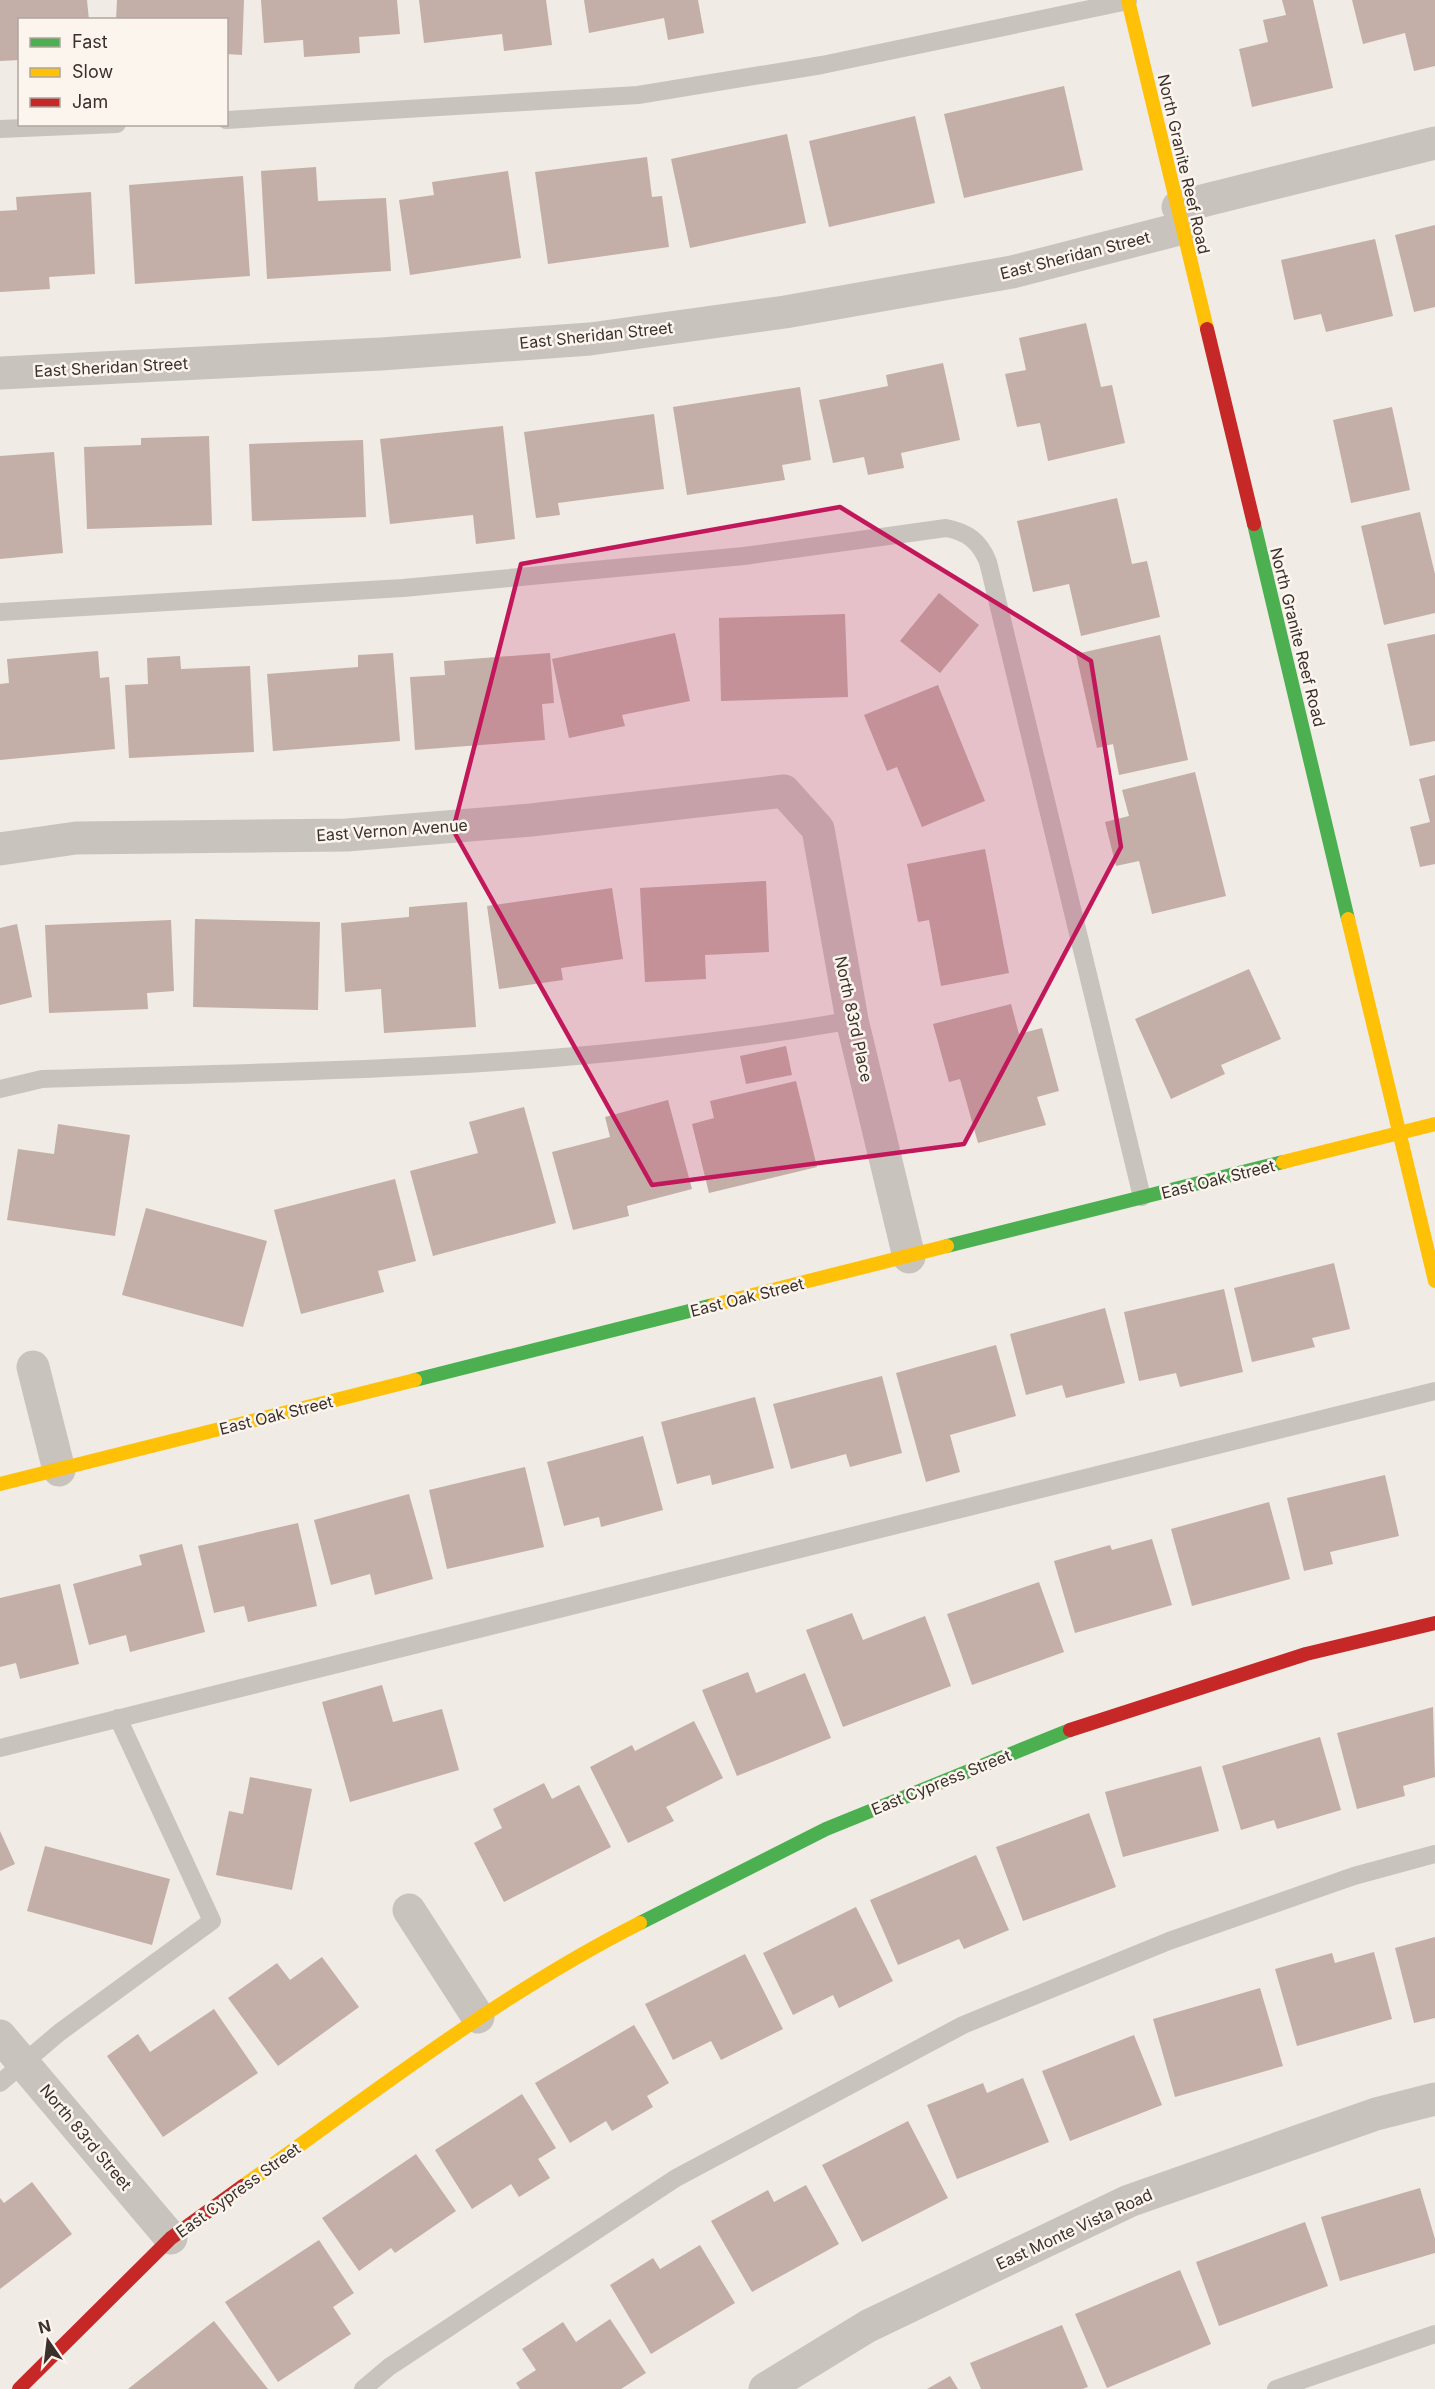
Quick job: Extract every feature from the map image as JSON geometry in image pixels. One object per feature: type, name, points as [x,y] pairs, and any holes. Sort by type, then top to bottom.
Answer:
[{"type":"street","name":"North Granite Reef Road","points":[[1128,1],[1435,1281]]},
{"type":"street","name":"East Sheridan Street","points":[[0,373],[381,354],[590,339],[785,312],[1012,272],[1180,218],[1435,143]]},
{"type":"street","name":"East Vernon Avenue","points":[[0,849],[76,838],[347,835],[531,820],[784,791]]},
{"type":"street","name":"North 83rd Place","points":[[784,791],[818,829],[852,1020],[909,1257]]},
{"type":"street","name":"East Oak Street","points":[[0,1484],[1435,1124]]},
{"type":"street","points":[[33,1367],[59,1470]]},
{"type":"street","name":"East Cypress Street","points":[[19,2389],[171,2238],[478,2017],[601,1943],[826,1829],[1070,1730],[1306,1654],[1435,1623]]},
{"type":"street","points":[[409,1910],[478,2017]]},
{"type":"street","name":"North 83rd Street","points":[[0,2036],[12,2073],[171,2238]]},
{"type":"street","name":"East Monte Vista Road","points":[[765,2389],[868,2326],[1129,2201],[1376,2114],[1435,2099]]},
{"type":"lane","points":[[228,120],[638,95],[822,65],[1128,1]]},
{"type":"lane","points":[[0,129],[70,126]]},
{"type":"lane","points":[[0,612],[403,588],[744,556],[946,528],[960,531],[973,538],[983,548],[988,562],[1142,1197]]},
{"type":"lane","points":[[0,1089],[42,1079],[468,1065],[634,1051],[785,1032],[852,1020]]},
{"type":"lane","points":[[0,1748],[1435,1391]]},
{"type":"lane","points":[[12,2073],[60,2032],[212,1921],[118,1718]]},
{"type":"lane","points":[[363,2389],[399,2360],[676,2178],[963,2025],[1169,1941],[1354,1876],[1435,1854]]},
{"type":"lane","points":[[1276,2389],[1435,2334]]},
{"type":"highlighted area","points":[[840,507],[1091,661],[1121,847],[964,1144],[652,1185],[453,830],[521,564]]},
{"type":"building","points":[[0,0],[87,0],[89,18],[18,18],[18,60],[0,61]]},
{"type":"building","points":[[117,0],[244,0],[242,55],[228,54],[228,18],[116,18]]},
{"type":"building","points":[[261,0],[397,0],[400,34],[359,37],[360,53],[304,57],[303,40],[264,43]]},
{"type":"building","points":[[419,0],[546,0],[552,45],[504,51],[502,34],[424,43]]},
{"type":"building","points":[[584,0],[698,0],[704,33],[668,40],[664,18],[589,33]]},
{"type":"building","points":[[1282,0],[1313,0],[1333,88],[1252,107],[1239,49],[1268,42],[1263,20],[1286,15]]},
{"type":"building","points":[[1352,0],[1435,0],[1435,66],[1414,71],[1405,33],[1363,44]]},
{"type":"building","points":[[1064,86],[1083,170],[964,198],[944,114]]},
{"type":"building","points":[[915,116],[935,203],[829,227],[809,141]]},
{"type":"building","points":[[787,134],[806,223],[690,248],[671,159]]},
{"type":"building","points":[[647,157],[652,197],[662,196],[669,247],[548,264],[535,172]]},
{"type":"building","points":[[316,167],[318,201],[386,198],[391,271],[267,279],[261,171]]},
{"type":"building","points":[[508,171],[521,258],[410,275],[399,200],[434,195],[432,182]]},
{"type":"building","points":[[243,176],[250,276],[135,284],[129,185]]},
{"type":"building","points":[[91,192],[95,274],[49,277],[50,289],[0,292],[0,211],[17,210],[16,197]]},
{"type":"building","points":[[1435,225],[1435,307],[1414,312],[1395,235]]},
{"type":"building","points":[[1375,239],[1393,316],[1326,332],[1321,314],[1294,320],[1281,260]]},
{"type":"building","points":[[1086,323],[1101,387],[1112,385],[1125,443],[1048,461],[1040,423],[1017,427],[1005,374],[1026,370],[1019,338]]},
{"type":"building","points":[[943,363],[960,440],[901,453],[904,468],[868,475],[864,457],[833,463],[819,400],[888,386],[886,375]]},
{"type":"building","points":[[800,387],[811,460],[782,465],[785,480],[687,495],[673,407]]},
{"type":"building","points":[[1392,407],[1410,490],[1351,503],[1333,420]]},
{"type":"building","points":[[654,414],[664,489],[558,503],[560,515],[536,518],[524,432]]},
{"type":"building","points":[[503,426],[515,539],[476,544],[473,515],[390,524],[380,439]]},
{"type":"building","points":[[209,436],[212,525],[87,529],[84,447],[141,445],[141,438]]},
{"type":"building","points":[[363,440],[366,517],[252,521],[249,444]]},
{"type":"building","points":[[54,452],[63,553],[0,559],[0,456]]},
{"type":"building","points":[[1117,498],[1132,564],[1147,561],[1160,617],[1081,636],[1069,584],[1033,592],[1017,521]]},
{"type":"building","points":[[1420,512],[1435,574],[1435,613],[1384,625],[1361,526]]},
{"type":"building","points":[[939,593],[979,625],[940,673],[900,641]]},
{"type":"building","points":[[845,614],[848,697],[721,701],[719,618]]},
{"type":"building","points":[[675,633],[690,701],[622,715],[625,726],[569,738],[552,659]]},
{"type":"building","points":[[1435,634],[1435,741],[1410,746],[1387,644]]},
{"type":"building","points":[[1160,635],[1188,760],[1119,775],[1113,744],[1097,748],[1076,654]]},
{"type":"building","points":[[98,651],[100,678],[109,677],[115,749],[0,760],[0,684],[9,683],[7,659]]},
{"type":"building","points":[[393,653],[400,741],[273,751],[267,674],[358,667],[358,655]]},
{"type":"building","points":[[550,653],[554,703],[542,704],[545,740],[415,750],[410,677],[445,675],[444,661]]},
{"type":"building","points":[[180,656],[181,669],[250,666],[254,752],[129,758],[125,685],[148,684],[147,658]]},
{"type":"building","points":[[938,685],[985,801],[922,827],[897,767],[887,771],[864,715]]},
{"type":"building","points":[[1195,772],[1226,896],[1152,914],[1139,861],[1116,866],[1105,822],[1129,816],[1122,790]]},
{"type":"building","points":[[1435,775],[1435,864],[1420,867],[1410,827],[1430,822],[1419,779]]},
{"type":"building","points":[[985,849],[1009,973],[941,986],[929,920],[918,922],[907,864]]},
{"type":"building","points":[[766,881],[769,952],[705,955],[706,979],[645,982],[640,888]]},
{"type":"building","points":[[612,888],[623,959],[561,968],[563,980],[499,989],[487,906]]},
{"type":"building","points":[[467,902],[476,1027],[384,1033],[381,989],[345,992],[341,923],[409,917],[409,907]]},
{"type":"building","points":[[195,919],[320,922],[318,1010],[193,1007]]},
{"type":"building","points":[[171,920],[174,991],[147,993],[148,1009],[49,1013],[45,925]]},
{"type":"building","points":[[17,924],[32,997],[0,1005],[0,928]]},
{"type":"building","points":[[1249,969],[1281,1039],[1221,1065],[1225,1074],[1171,1099],[1135,1019]]},
{"type":"building","points":[[1011,1004],[1019,1034],[1042,1028],[1059,1091],[1037,1097],[1046,1125],[978,1143],[960,1079],[949,1082],[933,1024]]},
{"type":"building","points":[[786,1046],[792,1075],[746,1084],[740,1056]]},
{"type":"building","points":[[796,1081],[817,1167],[709,1193],[692,1124],[714,1118],[710,1101]]},
{"type":"building","points":[[668,1100],[692,1189],[627,1206],[629,1216],[573,1230],[552,1152],[610,1137],[605,1117]]},
{"type":"building","points":[[524,1107],[556,1223],[433,1256],[410,1171],[478,1153],[469,1122]]},
{"type":"building","points":[[58,1124],[130,1135],[115,1236],[7,1220],[18,1149],[54,1154]]},
{"type":"building","points":[[395,1179],[416,1261],[378,1271],[384,1292],[301,1314],[274,1210]]},
{"type":"building","points":[[146,1208],[267,1241],[243,1327],[122,1295]]},
{"type":"building","points":[[1334,1263],[1350,1329],[1312,1338],[1315,1347],[1252,1362],[1234,1288]]},
{"type":"building","points":[[1224,1289],[1243,1372],[1180,1387],[1176,1373],[1139,1381],[1124,1312]]},
{"type":"building","points":[[1105,1308],[1125,1383],[1066,1398],[1062,1385],[1026,1395],[1010,1334]]},
{"type":"building","points":[[996,1345],[1016,1416],[950,1435],[960,1472],[926,1482],[896,1373]]},
{"type":"building","points":[[882,1376],[902,1453],[850,1467],[846,1454],[791,1469],[773,1404]]},
{"type":"building","points":[[755,1397],[774,1468],[712,1485],[710,1475],[677,1484],[661,1422]]},
{"type":"building","points":[[643,1436],[663,1510],[601,1527],[599,1517],[564,1526],[547,1462]]},
{"type":"building","points":[[525,1467],[544,1547],[447,1569],[429,1490]]},
{"type":"building","points":[[1385,1475],[1399,1536],[1330,1552],[1333,1564],[1304,1571],[1287,1498]]},
{"type":"building","points":[[409,1494],[433,1579],[375,1595],[370,1574],[331,1585],[314,1520]]},
{"type":"building","points":[[1269,1502],[1290,1579],[1192,1606],[1171,1529]]},
{"type":"building","points":[[298,1523],[317,1606],[248,1622],[244,1606],[214,1613],[198,1546]]},
{"type":"building","points":[[1152,1539],[1172,1605],[1075,1633],[1054,1561],[1110,1545],[1112,1550]]},
{"type":"building","points":[[182,1544],[205,1632],[130,1652],[126,1635],[89,1645],[73,1584],[142,1565],[139,1555]]},
{"type":"building","points":[[1039,1582],[1064,1652],[972,1685],[947,1614]]},
{"type":"building","points":[[60,1584],[79,1664],[20,1679],[16,1663],[0,1667],[0,1598]]},
{"type":"building","points":[[852,1613],[863,1640],[925,1616],[951,1686],[843,1727],[806,1630]]},
{"type":"building","points":[[748,1672],[756,1693],[805,1673],[831,1738],[737,1776],[702,1690]]},
{"type":"building","points":[[382,1685],[393,1722],[442,1709],[459,1770],[350,1802],[322,1702]]},
{"type":"building","points":[[1433,1707],[1435,1777],[1403,1786],[1405,1796],[1357,1809],[1337,1733]]},
{"type":"building","points":[[694,1721],[723,1778],[666,1807],[674,1821],[628,1843],[590,1767],[632,1745],[635,1751]]},
{"type":"building","points":[[1320,1737],[1341,1810],[1277,1829],[1274,1820],[1241,1830],[1222,1766]]},
{"type":"building","points":[[1201,1766],[1219,1831],[1123,1857],[1105,1792]]},
{"type":"building","points":[[250,1777],[312,1789],[292,1890],[216,1875],[229,1811],[243,1814]]},
{"type":"building","points":[[544,1783],[552,1799],[579,1785],[611,1847],[504,1902],[474,1843],[502,1828],[493,1809]]},
{"type":"building","points":[[1089,1813],[1116,1887],[1023,1921],[996,1847]]},
{"type":"building","points":[[0,1831],[15,1864],[0,1871]]},
{"type":"building","points":[[45,1846],[170,1879],[152,1945],[27,1911]]},
{"type":"building","points":[[976,1855],[1009,1930],[964,1949],[959,1939],[898,1965],[870,1900]]},
{"type":"building","points":[[856,1907],[893,1981],[839,2008],[833,1995],[793,2015],[763,1953]]},
{"type":"building","points":[[1435,1937],[1435,2018],[1414,2023],[1395,1948]]},
{"type":"building","points":[[1374,1952],[1392,2019],[1297,2046],[1275,1969],[1332,1953],[1335,1963]]},
{"type":"building","points":[[745,1954],[783,2029],[721,2060],[711,2041],[673,2060],[645,2004]]},
{"type":"building","points":[[322,1957],[359,2007],[278,2066],[228,1998],[277,1963],[290,1980]]},
{"type":"building","points":[[1260,1988],[1283,2066],[1175,2097],[1153,2019]]},
{"type":"building","points":[[214,2009],[258,2073],[163,2137],[107,2056],[138,2034],[150,2052]]},
{"type":"building","points":[[634,2025],[669,2083],[647,2096],[653,2107],[612,2131],[606,2121],[570,2143],[535,2083]]},
{"type":"building","points":[[1134,2035],[1162,2105],[1070,2141],[1042,2071]]},
{"type":"building","points":[[1023,2078],[1049,2142],[957,2179],[927,2105],[983,2083],[987,2093]]},
{"type":"building","points":[[522,2094],[556,2148],[538,2159],[550,2178],[519,2197],[511,2184],[472,2209],[435,2150]]},
{"type":"building","points":[[908,2121],[948,2198],[862,2242],[822,2165]]},
{"type":"building","points":[[416,2154],[456,2211],[395,2253],[391,2248],[359,2271],[322,2218]]},
{"type":"building","points":[[32,2182],[72,2234],[0,2289],[0,2198],[4,2203]]},
{"type":"building","points":[[806,2185],[839,2244],[752,2292],[711,2221],[768,2190],[774,2202]]},
{"type":"building","points":[[1420,2188],[1435,2239],[1435,2253],[1340,2281],[1321,2217]]},
{"type":"building","points":[[1305,2222],[1328,2286],[1219,2326],[1196,2262]]},
{"type":"building","points":[[319,2240],[354,2293],[333,2307],[351,2334],[278,2382],[225,2302]]},
{"type":"building","points":[[700,2245],[735,2303],[651,2354],[610,2285],[653,2258],[660,2269]]},
{"type":"building","points":[[1180,2270],[1211,2344],[1107,2388],[1075,2314]]},
{"type":"building","points":[[610,2319],[646,2373],[621,2389],[520,2389],[516,2383],[536,2370],[522,2349],[563,2322],[576,2342]]},
{"type":"building","points":[[214,2321],[268,2389],[128,2389]]},
{"type":"building","points":[[1062,2325],[1088,2387],[1082,2389],[981,2389],[970,2363]]},
{"type":"building","points":[[950,2376],[958,2389],[927,2389]]},
{"type":"traffic: fast","points":[[1254,524],[1348,919]]},
{"type":"traffic: fast","points":[[947,1246],[1283,1162]]},
{"type":"traffic: fast","points":[[415,1380],[713,1305]]},
{"type":"traffic: fast","points":[[640,1923],[826,1829],[1070,1730]]},
{"type":"traffic: slow","points":[[1128,0],[1207,329]]},
{"type":"traffic: slow","points":[[1348,919],[1435,1281]]},
{"type":"traffic: slow","points":[[1283,1162],[1435,1124]]},
{"type":"traffic: slow","points":[[713,1305],[947,1246]]},
{"type":"traffic: slow","points":[[0,1484],[415,1380]]},
{"type":"traffic: slow","points":[[243,2186],[388,2081],[486,2014],[587,1951],[640,1923]]},
{"type":"traffic: jam","points":[[1207,329],[1254,524]]},
{"type":"traffic: jam","points":[[1070,1730],[1306,1654],[1435,1623]]},
{"type":"traffic: jam","points":[[19,2389],[171,2238],[243,2186]]}]
